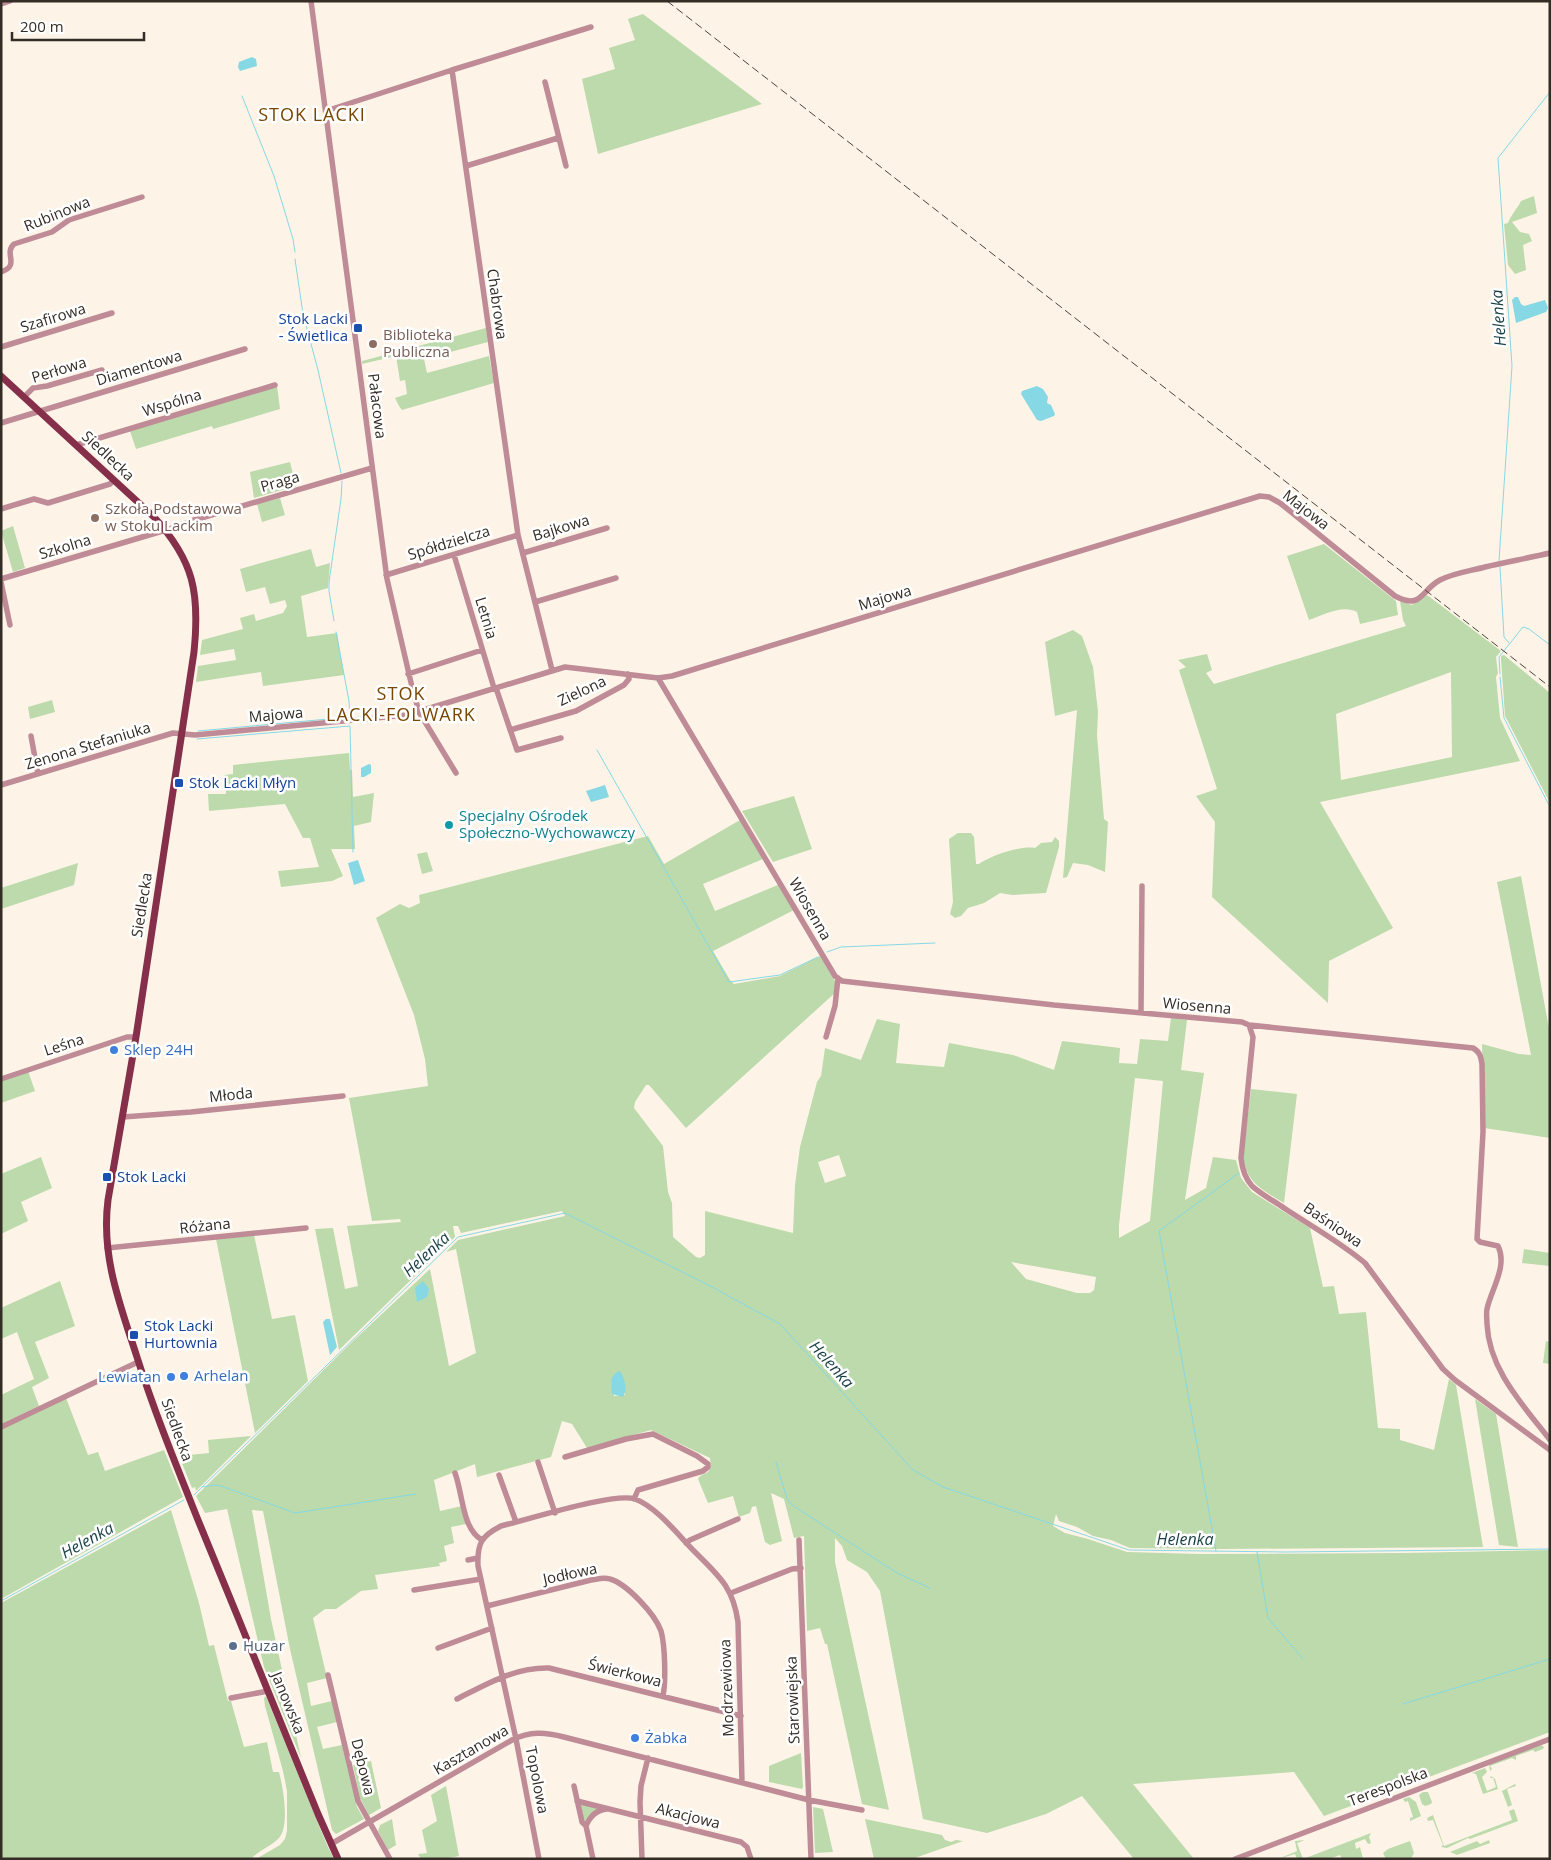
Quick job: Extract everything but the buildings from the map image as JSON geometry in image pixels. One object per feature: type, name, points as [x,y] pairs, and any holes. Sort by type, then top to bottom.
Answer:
[{"type":"main road","name":"Siedlecka","points":[[1,376],[166,530],[179,549],[194,588],[197,609],[194,652],[136,1037],[106,1215],[107,1248],[114,1283],[138,1362],[166,1441],[191,1503]]},
{"type":"main road","name":"Janowska","points":[[191,1503],[338,1859]]},
{"type":"street","points":[[1,4],[10,1]]},
{"type":"street","name":"Pałacowa","points":[[311,1],[386,575],[408,674],[419,712],[456,773]]},
{"type":"street","points":[[326,111],[591,27]]},
{"type":"street","name":"Chabrowa","points":[[452,70],[489,340],[504,424],[518,535],[552,670]]},
{"type":"street","points":[[544,82],[566,166]]},
{"type":"street","points":[[466,166],[558,138]]},
{"type":"street","name":"Rubinowa","points":[[1,272],[10,268],[12,263],[10,251],[14,244],[52,232],[69,220],[142,197]]},
{"type":"street","name":"Szafirowa","points":[[1,347],[112,312]]},
{"type":"street","name":"Diamentowa","points":[[1,423],[245,349]]},
{"type":"street","name":"Perłowa","points":[[24,397],[32,388],[47,386],[102,370]]},
{"type":"street","name":"Wspólna","points":[[76,445],[275,385]]},
{"type":"street","name":"Praga","points":[[166,530],[200,518],[372,468]]},
{"type":"street","points":[[1,509],[34,499],[48,503],[110,484],[114,480]]},
{"type":"street","name":"Majowa","points":[[182,734],[195,735],[407,716],[565,666],[658,678],[692,670],[1260,496],[1268,497],[1280,503],[1395,596],[1404,601],[1412,602],[1418,600],[1433,584],[1459,573],[1550,553]]},
{"type":"street","name":"Bajkowa","points":[[523,553],[607,528]]},
{"type":"street","name":"Szkolna","points":[[1,581],[166,530]]},
{"type":"street","name":"Spółdzielcza","points":[[386,575],[518,535]]},
{"type":"street","name":"Letnia","points":[[454,555],[482,650],[517,750],[561,738]]},
{"type":"street","points":[[535,602],[616,578]]},
{"type":"street","points":[[1,581],[10,625]]},
{"type":"street","points":[[408,674],[482,650]]},
{"type":"street","name":"Zielona","points":[[510,730],[576,711],[624,685],[629,679],[628,674]]},
{"type":"street","name":"Wiosenna","points":[[658,678],[835,976],[838,978],[850,983],[1141,1014],[1242,1022],[1249,1026],[1473,1048],[1477,1051],[1482,1064],[1483,1132],[1477,1239],[1480,1242],[1498,1246],[1501,1251],[1496,1283],[1487,1310],[1488,1332],[1492,1353],[1501,1374],[1550,1440]]},
{"type":"street","name":"Zenona Stefaniuka","points":[[1,785],[173,733],[182,734]]},
{"type":"street","points":[[30,736],[38,774]]},
{"type":"street","points":[[1141,1014],[1142,886]]},
{"type":"street","points":[[826,1037],[836,999],[838,978]]},
{"type":"street","name":"Baśniowa","points":[[1249,1026],[1253,1037],[1241,1158],[1247,1179],[1270,1199],[1352,1252],[1365,1263],[1443,1369],[1455,1380],[1550,1450]]},
{"type":"street","name":"Leśna","points":[[1,1079],[127,1037],[136,1037]]},
{"type":"street","name":"Młoda","points":[[123,1117],[343,1096]]},
{"type":"street","name":"Różana","points":[[107,1248],[306,1228]]},
{"type":"street","points":[[1,1427],[138,1362]]},
{"type":"street","points":[[455,1473],[471,1532],[482,1540],[501,1526],[610,1499],[634,1499],[638,1490],[703,1472],[708,1467],[708,1464],[697,1456],[653,1434],[626,1439],[565,1457]]},
{"type":"street","points":[[538,1462],[555,1512]]},
{"type":"street","points":[[498,1475],[516,1522]]},
{"type":"street","name":"Modrzewiowa","points":[[634,1499],[653,1510],[723,1581],[731,1593],[736,1606],[742,1782]]},
{"type":"street","points":[[686,1543],[738,1519]]},
{"type":"street","name":"Topolowa","points":[[482,1540],[478,1558],[481,1578],[516,1738],[539,1859]]},
{"type":"street","name":"Starowiejska","points":[[800,1540],[811,1859]]},
{"type":"street","points":[[468,1560],[478,1558]]},
{"type":"street","points":[[731,1593],[792,1569],[801,1568]]},
{"type":"street","points":[[414,1590],[481,1578]]},
{"type":"street","name":"Jodłowa","points":[[487,1606],[591,1580],[604,1578],[621,1583],[651,1614],[661,1631],[663,1641],[663,1696]]},
{"type":"street","points":[[438,1648],[492,1628]]},
{"type":"street","name":"Świerkowa","points":[[502,1677],[522,1670],[549,1668],[741,1716]]},
{"type":"street","name":"Dębowa","points":[[328,1675],[358,1801],[390,1859]]},
{"type":"street","points":[[457,1699],[502,1677]]},
{"type":"street","points":[[231,1698],[268,1691]]},
{"type":"street","name":"Kasztanowa","points":[[331,1844],[516,1738],[532,1733],[550,1733],[809,1800],[862,1810]]},
{"type":"street","name":"Terespolska","points":[[1235,1859],[1550,1739]]},
{"type":"street","points":[[642,1859],[641,1786],[648,1758]]},
{"type":"street","points":[[574,1786],[582,1822],[586,1826],[593,1859]]},
{"type":"street","name":"Akacjowa","points":[[577,1801],[740,1842],[747,1847],[751,1859]]},
{"type":"street","points":[[586,1826],[593,1814],[600,1810],[609,1809]]},
{"type":"green space","points":[[643,14],[762,104],[598,154],[582,79],[615,69],[609,48],[635,40],[628,19]]},
{"type":"green space","points":[[1534,196],[1537,213],[1512,222],[1520,232],[1529,234],[1532,241],[1523,245],[1526,270],[1515,274],[1508,265],[1504,224],[1508,223],[1521,201]]},
{"type":"green space","points":[[486,328],[488,342],[424,359],[427,373],[489,356],[494,383],[402,410],[395,398],[407,394],[405,380],[400,381],[396,356],[362,364],[362,361]]},
{"type":"green space","points":[[277,386],[280,409],[213,429],[212,426],[136,449],[130,431]]},
{"type":"green space","points":[[290,462],[296,486],[254,498],[250,472]]},
{"type":"green space","points":[[280,498],[285,515],[262,522],[257,504]]},
{"type":"green space","points":[[13,526],[25,568],[13,572],[1,531]]},
{"type":"green space","points":[[1324,544],[1396,601],[1398,615],[1360,624],[1357,612],[1346,609],[1333,611],[1309,620],[1287,556]]},
{"type":"green space","points":[[311,549],[316,567],[330,563],[328,588],[301,596],[307,637],[337,633],[344,675],[263,686],[261,672],[196,682],[198,666],[236,660],[234,649],[200,655],[202,640],[243,629],[240,618],[254,614],[256,621],[283,613],[287,606],[285,600],[270,604],[265,587],[246,592],[240,569]]},
{"type":"green space","points":[[1427,595],[1501,651],[1496,657],[1500,718],[1520,761],[1320,802],[1393,928],[1329,961],[1328,1003],[1212,897],[1215,822],[1196,796],[1217,789],[1179,670],[1186,667],[1178,660],[1207,654],[1212,670],[1206,673],[1214,684],[1406,626],[1403,620],[1400,601],[1412,605]],"holes":[[[1451,672],[1452,757],[1341,780],[1336,714]]]},
{"type":"green space","points":[[1073,630],[1082,636],[1093,667],[1098,712],[1097,735],[1104,819],[1108,822],[1105,872],[1088,865],[1073,863],[1067,877],[1063,878],[1077,710],[1055,716],[1045,642]]},
{"type":"green space","points":[[1504,655],[1550,693],[1550,803],[1505,716],[1501,659],[1501,656]]},
{"type":"green space","points":[[52,700],[55,712],[30,719],[28,707]]},
{"type":"green space","points":[[349,753],[353,797],[374,793],[371,822],[354,826],[355,849],[331,849],[343,876],[332,881],[281,887],[278,871],[319,867],[310,838],[303,838],[285,804],[209,811],[208,794],[226,794],[224,775],[233,774],[233,765]]},
{"type":"green space","points":[[794,796],[812,849],[773,862],[742,811]]},
{"type":"green space","points":[[740,820],[763,859],[703,884],[715,911],[778,885],[794,910],[713,951],[734,984],[780,976],[820,956],[835,981],[836,992],[686,1128],[649,1085],[646,1085],[635,1102],[634,1108],[663,1146],[668,1192],[672,1203],[673,1237],[696,1257],[700,1258],[705,1255],[705,1211],[793,1233],[795,1185],[800,1147],[817,1082],[821,1076],[825,1048],[861,1060],[877,1019],[900,1024],[896,1063],[944,1067],[949,1043],[1013,1055],[1054,1070],[1062,1041],[1120,1048],[1119,1063],[1137,1064],[1140,1039],[1168,1041],[1171,1018],[1187,1020],[1181,1070],[1204,1073],[1185,1200],[1206,1188],[1213,1157],[1236,1160],[1241,1178],[1252,1192],[1310,1228],[1323,1287],[1334,1286],[1339,1314],[1366,1312],[1378,1428],[1400,1429],[1400,1440],[1434,1450],[1449,1379],[1456,1385],[1483,1547],[1130,1548],[1111,1540],[1093,1536],[1077,1527],[1059,1521],[1056,1514],[1053,1526],[1065,1533],[1127,1552],[1199,1554],[1550,1550],[1550,1732],[1324,1816],[1294,1772],[1133,1784],[1194,1859],[1134,1859],[1082,1796],[1046,1814],[987,1833],[923,1819],[880,1591],[867,1572],[847,1560],[842,1546],[835,1538],[835,1562],[889,1810],[862,1804],[827,1644],[825,1644],[820,1628],[807,1631],[804,1536],[794,1538],[784,1499],[771,1493],[782,1541],[770,1545],[765,1542],[756,1506],[752,1507],[750,1513],[739,1517],[733,1496],[708,1503],[698,1479],[708,1472],[711,1467],[710,1458],[651,1430],[587,1448],[572,1424],[562,1421],[551,1457],[477,1477],[475,1464],[434,1480],[440,1511],[462,1506],[466,1524],[451,1527],[454,1543],[444,1546],[447,1561],[439,1563],[440,1566],[375,1575],[378,1589],[361,1591],[336,1609],[325,1609],[313,1618],[327,1678],[307,1683],[311,1706],[332,1701],[337,1722],[317,1727],[323,1749],[342,1745],[357,1807],[364,1819],[336,1834],[332,1830],[290,1649],[263,1511],[252,1510],[271,1619],[301,1758],[264,1667],[227,1509],[205,1513],[196,1496],[353,1341],[430,1269],[449,1366],[476,1353],[456,1249],[446,1252],[458,1240],[565,1216],[562,1211],[461,1233],[458,1226],[453,1226],[455,1237],[339,1350],[315,1229],[333,1228],[345,1289],[358,1286],[347,1226],[401,1222],[400,1219],[372,1221],[349,1098],[428,1086],[425,1059],[414,1015],[376,918],[400,904],[409,908],[420,903],[419,895],[648,836],[664,864]],"holes":[[[1135,1078],[1163,1081],[1150,1221],[1119,1238]],[[839,1155],[846,1176],[825,1183],[818,1162]],[[1011,1262],[1096,1277],[1094,1290],[1090,1293],[1077,1293],[1026,1279]],[[611,1382],[625,1383],[625,1395],[614,1396]]]},
{"type":"green space","points":[[958,833],[971,833],[974,837],[976,864],[1014,850],[1029,847],[1035,848],[1041,843],[1052,842],[1055,837],[1059,841],[1059,847],[1046,893],[1012,895],[1000,893],[984,903],[968,908],[961,916],[955,918],[950,914],[953,902],[949,839]]},
{"type":"green space","points":[[427,852],[433,871],[422,874],[417,854]]},
{"type":"green space","points":[[78,863],[74,885],[1,909],[1,888]]},
{"type":"green space","points":[[1521,876],[1550,1034],[1550,1138],[1484,1128],[1482,1044],[1519,1054],[1531,1055],[1497,882]]},
{"type":"green space","points":[[28,1071],[35,1091],[1,1103],[1,1080]]},
{"type":"green space","points":[[1251,1089],[1297,1094],[1284,1203],[1257,1185],[1248,1173],[1245,1165],[1243,1156]]},
{"type":"green space","points":[[41,1157],[52,1188],[21,1202],[28,1221],[1,1234],[1,1174]]},
{"type":"green space","points":[[254,1235],[272,1319],[295,1315],[308,1381],[255,1433],[216,1239]]},
{"type":"green space","points":[[1524,1249],[1550,1253],[1550,1266],[1522,1263]]},
{"type":"green space","points":[[60,1281],[75,1326],[35,1342],[49,1378],[32,1387],[39,1406],[1,1424],[1,1395],[34,1379],[17,1332],[1,1339],[1,1308]]},
{"type":"green space","points":[[1546,1341],[1550,1342],[1550,1364],[1543,1363]]},
{"type":"green space","points":[[66,1398],[88,1455],[98,1452],[105,1471],[164,1450],[183,1497],[1,1599],[1,1429]]},
{"type":"green space","points":[[1475,1399],[1496,1414],[1518,1547],[1499,1545]]},
{"type":"green space","points":[[251,1436],[196,1491],[195,1487],[192,1488],[179,1456],[209,1453],[208,1440]]},
{"type":"green space","points":[[171,1510],[199,1603],[209,1646],[214,1645],[228,1701],[231,1701],[244,1747],[267,1742],[273,1772],[279,1772],[285,1808],[284,1827],[281,1835],[251,1859],[1,1859],[1,1603]]},
{"type":"green space","points":[[266,1696],[334,1859],[256,1859],[280,1845],[285,1839],[287,1831],[287,1791],[265,1706],[264,1698]]},
{"type":"green space","points":[[1541,1745],[1544,1747],[1543,1749],[1535,1752],[1533,1750],[1516,1756],[1516,1760],[1512,1758],[1490,1766],[1492,1769],[1490,1771],[1489,1764]]},
{"type":"green space","points":[[801,1753],[802,1789],[769,1782],[769,1766]]},
{"type":"green space","points":[[371,1761],[381,1808],[369,1815],[360,1798],[353,1765]]},
{"type":"green space","points":[[1485,1768],[1487,1772],[1482,1777],[1487,1791],[1496,1787],[1493,1778],[1490,1778],[1491,1776],[1495,1779],[1498,1789],[1483,1794],[1476,1774],[1472,1773]]},
{"type":"green space","points":[[1515,1784],[1516,1786],[1507,1789],[1512,1805],[1508,1807],[1502,1791]]},
{"type":"green space","points":[[446,1786],[459,1856],[444,1859],[421,1859],[418,1854],[427,1853],[422,1830],[437,1821],[431,1795]]},
{"type":"green space","points":[[1423,1792],[1428,1792],[1431,1804],[1425,1806],[1422,1804],[1419,1795]]},
{"type":"green space","points":[[1409,1797],[1416,1802],[1421,1816],[1410,1821],[1410,1818],[1413,1817],[1408,1801],[1405,1802],[1403,1799]]},
{"type":"green space","points":[[580,1803],[598,1808],[585,1821],[584,1821]]},
{"type":"green space","points":[[813,1807],[823,1809],[833,1852],[815,1853]]},
{"type":"green space","points":[[1514,1809],[1518,1821],[1470,1839],[1468,1838],[1447,1848],[1441,1847],[1443,1845],[1433,1820],[1428,1821],[1427,1818],[1433,1815],[1444,1846],[1512,1820],[1509,1811]]},
{"type":"green space","points":[[392,1819],[396,1845],[388,1850],[378,1831],[380,1825]]},
{"type":"green space","points":[[865,1819],[942,1835],[945,1840],[951,1842],[956,1840],[963,1841],[912,1859],[874,1859]]},
{"type":"green space","points":[[1371,1833],[1369,1837],[1371,1843],[1368,1844],[1365,1839],[1355,1843],[1356,1849],[1360,1847],[1363,1859],[1342,1859],[1340,1855],[1329,1859],[1303,1859]]},
{"type":"green space","points":[[1305,1840],[1297,1843],[1303,1859],[1297,1859],[1295,1854],[1278,1859],[1297,1851],[1295,1841]]},
{"type":"green space","points":[[1489,1840],[1490,1843],[1457,1855],[1450,1852],[1477,1841],[1480,1844]]},
{"type":"green space","points":[[1410,1841],[1414,1853],[1411,1859],[1386,1859],[1383,1853],[1388,1849]]},
{"type":"water","points":[[252,57],[256,59],[257,66],[240,71],[238,67],[239,62]]},
{"type":"water","points":[[1518,297],[1524,306],[1545,300],[1548,308],[1546,312],[1516,323],[1512,300]]},
{"type":"water","points":[[1037,386],[1043,389],[1048,397],[1047,403],[1051,405],[1055,414],[1041,421],[1037,420],[1021,394],[1022,391]]},
{"type":"water","points":[[369,764],[371,765],[371,773],[361,777],[361,768]]},
{"type":"water","points":[[605,785],[609,797],[591,802],[586,791]]},
{"type":"water","points":[[358,860],[365,881],[354,885],[348,863]]},
{"type":"water","points":[[423,1281],[429,1289],[427,1297],[417,1302],[415,1288]]},
{"type":"water","points":[[326,1319],[330,1319],[337,1347],[330,1355],[323,1322]]},
{"type":"water","points":[[620,1371],[625,1384],[623,1397],[612,1394],[612,1377],[616,1372]]},
{"type":"waterway","name":"Helenka","points":[[1499,561],[1512,366],[1498,158],[1550,92]]},
{"type":"waterway","points":[[242,96],[274,176],[293,239],[295,252]]},
{"type":"waterway","points":[[295,259],[303,314],[318,370],[341,473]]},
{"type":"waterway","points":[[334,621],[329,582],[342,481]]},
{"type":"waterway","name":"Helenka","points":[[1500,567],[1504,637],[1509,643]]},
{"type":"waterway","points":[[1500,674],[1499,657],[1523,627],[1529,629],[1550,645]]},
{"type":"waterway","points":[[198,731],[350,717],[349,701],[336,632]]},
{"type":"waterway","name":"Helenka","points":[[1500,677],[1504,718],[1550,807]]},
{"type":"waterway","points":[[197,739],[350,726],[353,852]]},
{"type":"waterway","points":[[597,750],[729,982],[780,975],[818,957]]},
{"type":"waterway","points":[[827,952],[841,947],[935,943]]},
{"type":"waterway","points":[[1216,1551],[1159,1231],[1239,1173]]},
{"type":"waterway","name":"Helenka","points":[[194,1495],[458,1237],[565,1213],[712,1287],[780,1324],[913,1470],[943,1487],[1129,1550],[1286,1552],[1550,1549]]},
{"type":"waterway","points":[[776,1462],[787,1499],[792,1505],[897,1573],[930,1588]]},
{"type":"waterway","points":[[203,1487],[221,1486],[295,1513],[416,1494]]},
{"type":"waterway","name":"Helenka","points":[[1,1601],[184,1500]]},
{"type":"waterway","points":[[1257,1552],[1268,1618],[1303,1659]]},
{"type":"waterway","points":[[1403,1704],[1550,1659]]},
{"type":"railway","points":[[667,1],[1550,687]]},
{"type":"place","name":"Stok Lacki - Świetlica","points":[[358,328]]},
{"type":"place","name":"Biblioteka Publiczna","points":[[373,344]]},
{"type":"place","name":"Szkoła Podstawowa w Stoku Lackim","points":[[95,518]]},
{"type":"place","name":"Stok Lacki Młyn","points":[[179,783]]},
{"type":"place","name":"Specjalny Ośrodek Społeczno-Wychowawczy","points":[[449,825]]},
{"type":"place","name":"Sklep 24H","points":[[114,1050]]},
{"type":"place","name":"Stok Lacki","points":[[107,1177]]},
{"type":"place","name":"Stok Lacki Hurtownia","points":[[134,1335]]},
{"type":"place","name":"Arhelan","points":[[184,1376]]},
{"type":"place","name":"Lewiatan","points":[[171,1377]]},
{"type":"place","name":"Huzar","points":[[233,1646]]},
{"type":"place","name":"Żabka","points":[[635,1738]]},
{"type":"district","name":"STOK LACKI","points":[[312,115]]},
{"type":"district","name":"STOK LACKI-FOLWARK","points":[[401,704]]}]
